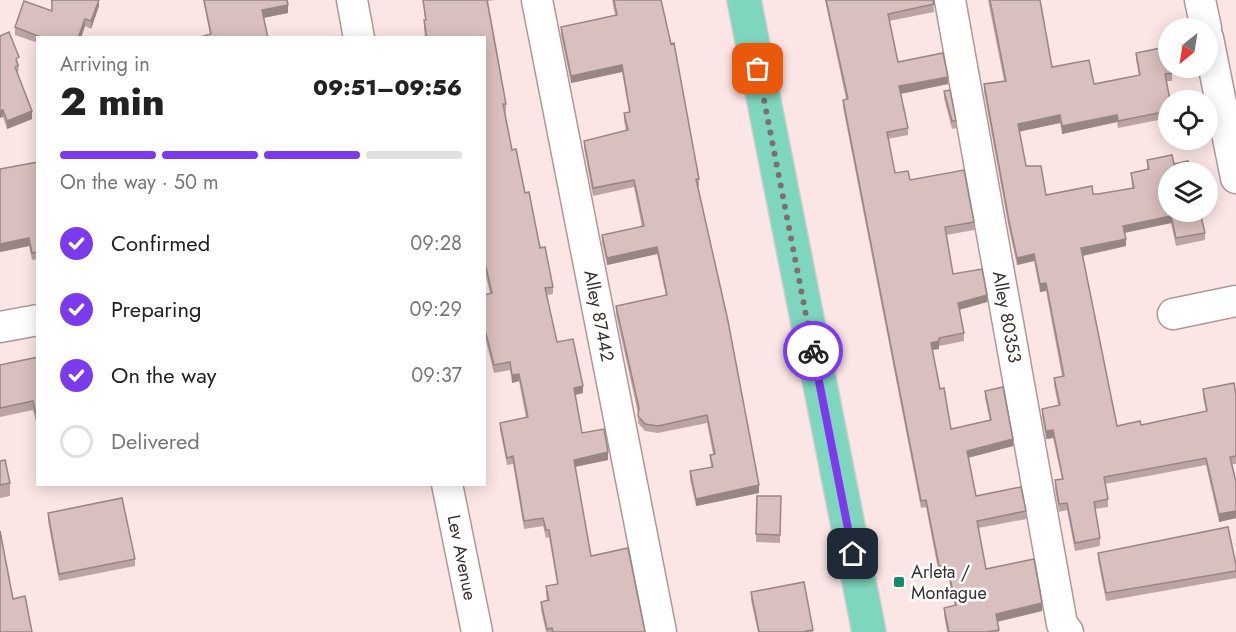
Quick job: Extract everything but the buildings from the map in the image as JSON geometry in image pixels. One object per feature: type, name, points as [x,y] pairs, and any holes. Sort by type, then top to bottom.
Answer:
[{"type":"main road","points":[[744,0],[868,632]]},
{"type":"street","points":[[352,0],[359,36]]},
{"type":"street","name":"Alley 87442","points":[[537,0],[661,632]]},
{"type":"street","name":"Alley 80353","points":[[951,0],[1062,624],[1068,632]]},
{"type":"street","points":[[1200,0],[1204,18]]},
{"type":"street","points":[[1216,78],[1236,178]]},
{"type":"street","points":[[1173,314],[1236,301]]},
{"type":"street","points":[[0,327],[36,320]]},
{"type":"street","name":"Lev Avenue","points":[[447,486],[477,632]]},
{"type":"way so far","points":[[758,69],[813,351]]},
{"type":"place","name":"Arleta / Montague","points":[[899,582]]},
{"type":"route","points":[[813,351],[853,554]]}]
